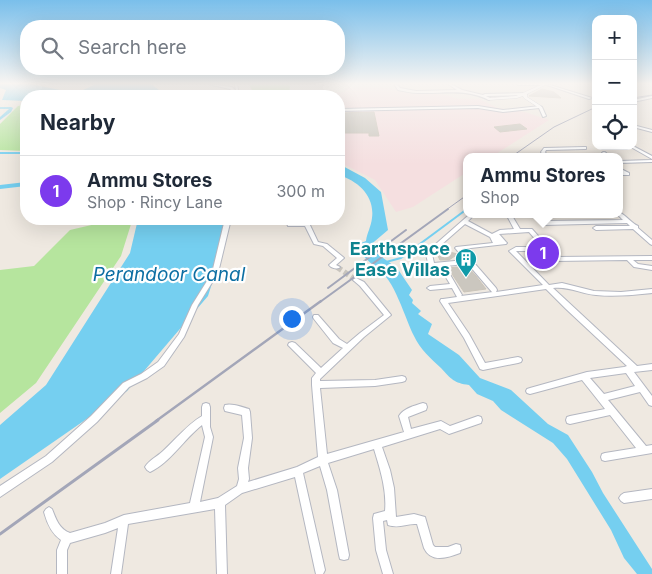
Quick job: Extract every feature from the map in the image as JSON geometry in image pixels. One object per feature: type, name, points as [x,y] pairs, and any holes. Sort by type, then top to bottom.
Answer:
[{"type":"street","points":[[542,111],[544,116]]},
{"type":"street","points":[[637,127],[652,130]]},
{"type":"street","points":[[544,153],[545,150],[585,148]]},
{"type":"street","points":[[637,150],[652,159]]},
{"type":"street","points":[[623,162],[652,159]]},
{"type":"street","points":[[623,216],[652,243]]},
{"type":"street","points":[[431,265],[429,254],[431,251],[468,218]]},
{"type":"street","points":[[510,218],[518,231]]},
{"type":"street","points":[[464,221],[494,235],[530,230],[555,259],[652,258]]},
{"type":"street","points":[[543,222],[629,221]]},
{"type":"street","points":[[0,492],[49,459],[94,419],[126,385],[144,376],[161,364],[182,335],[194,305],[215,273],[227,225]]},
{"type":"street","points":[[307,225],[316,243],[326,245],[341,258],[332,265],[337,268]]},
{"type":"street","points":[[596,228],[636,228]]},
{"type":"street","points":[[494,235],[497,244],[458,248],[494,290]]},
{"type":"street","points":[[545,249],[516,249],[512,251],[631,368],[641,388],[652,402]]},
{"type":"street","points":[[628,258],[636,266],[652,268]]},
{"type":"street","points":[[416,266],[469,262]]},
{"type":"street","points":[[441,264],[459,295]]},
{"type":"street","points":[[344,555],[330,484],[323,460],[316,378],[362,335],[388,315],[362,284],[356,280]]},
{"type":"street","points":[[518,360],[483,367],[467,336],[443,301],[562,285],[603,294],[652,291]]},
{"type":"street","points":[[430,288],[453,286]]},
{"type":"street","points":[[316,317],[336,340],[348,348]]},
{"type":"street","points":[[292,345],[321,373]]},
{"type":"street","points":[[530,391],[584,376],[631,368],[652,367]]},
{"type":"street","points":[[584,376],[612,411],[648,450]]},
{"type":"street","points":[[316,385],[375,383],[402,379]]},
{"type":"street","points":[[602,398],[641,388]]},
{"type":"street","points":[[194,507],[209,437],[206,427],[206,407]]},
{"type":"street","points":[[410,435],[403,416],[406,413],[423,407]]},
{"type":"street","points":[[228,408],[246,412],[247,418],[247,445],[243,468],[244,479],[240,489]]},
{"type":"street","points":[[570,420],[612,411]]},
{"type":"street","points":[[150,467],[162,460],[182,437],[198,422],[206,418]]},
{"type":"street","points":[[49,512],[52,523],[57,531],[67,538],[105,528],[124,520],[220,503],[240,489],[298,471],[323,460],[441,425],[449,430],[478,420]]},
{"type":"street","points":[[377,445],[390,496],[392,520],[397,522],[414,518],[420,521],[429,548],[433,552],[448,552],[456,549]]},
{"type":"street","points":[[605,457],[648,450]]},
{"type":"street","points":[[298,471],[320,570]]},
{"type":"street","points":[[624,498],[652,494]]},
{"type":"street","points":[[220,503],[222,574]]},
{"type":"street","points":[[388,574],[381,550],[378,518],[390,514]]},
{"type":"street","points":[[116,574],[124,520]]},
{"type":"street","points":[[62,574],[62,550],[67,538]]},
{"type":"shaded area","points":[[345,111],[517,111],[549,120],[497,153],[463,153],[463,175],[413,207],[396,212],[375,180],[345,165]]},
{"type":"green space","points":[[13,111],[20,111],[20,151],[0,150],[0,124]]},
{"type":"green space","points":[[91,225],[131,225],[121,256],[36,383],[0,413],[0,270],[34,266],[70,230]]},
{"type":"water","points":[[345,167],[365,178],[381,192],[388,230],[368,247],[397,268],[412,290],[409,295],[413,300],[412,303],[421,311],[418,314],[432,324],[428,334],[459,355],[480,378],[511,390],[548,424],[568,435],[652,569],[652,574],[637,574],[624,558],[611,530],[567,459],[553,443],[501,410],[493,401],[477,394],[469,385],[453,380],[416,341],[394,289],[384,274],[378,271],[361,252],[361,243],[366,241],[371,221],[371,203],[359,185],[346,178]]},
{"type":"water","name":"Perandoor Canal","points":[[137,225],[227,225],[228,233],[208,296],[127,391],[0,479],[0,425],[46,385],[130,253]]},
{"type":"building","points":[[374,112],[379,136],[369,136],[369,133],[345,133],[345,113]]},
{"type":"building","points":[[520,124],[527,129],[500,132],[494,127]]},
{"type":"building","points":[[441,247],[446,247],[449,252],[458,254],[449,260],[440,260],[436,252],[442,250]]},
{"type":"building","name":"Earthspace Ease Villas","points":[[467,266],[486,289],[464,292],[448,268]]},
{"type":"waterway","points":[[0,119],[10,111]]},
{"type":"waterway","points":[[0,153],[20,153]]},
{"type":"waterway","points":[[0,187],[20,185]]},
{"type":"waterway","points":[[386,262],[401,258],[463,212]]},
{"type":"tunnel","points":[[337,267],[356,280]]},
{"type":"railway","points":[[517,153],[554,127],[588,111]]},
{"type":"railway","points":[[446,210],[463,198]]},
{"type":"railway","points":[[320,302],[448,209]]},
{"type":"railway","points":[[328,288],[406,230]]},
{"type":"railway","points":[[156,421],[321,301]]},
{"type":"railway","points":[[0,534],[158,420]]},
{"type":"place","name":"Ammu Stores","points":[[543,253]]},
{"type":"place","name":"Earthspace Ease Villas","points":[[466,278]]}]
